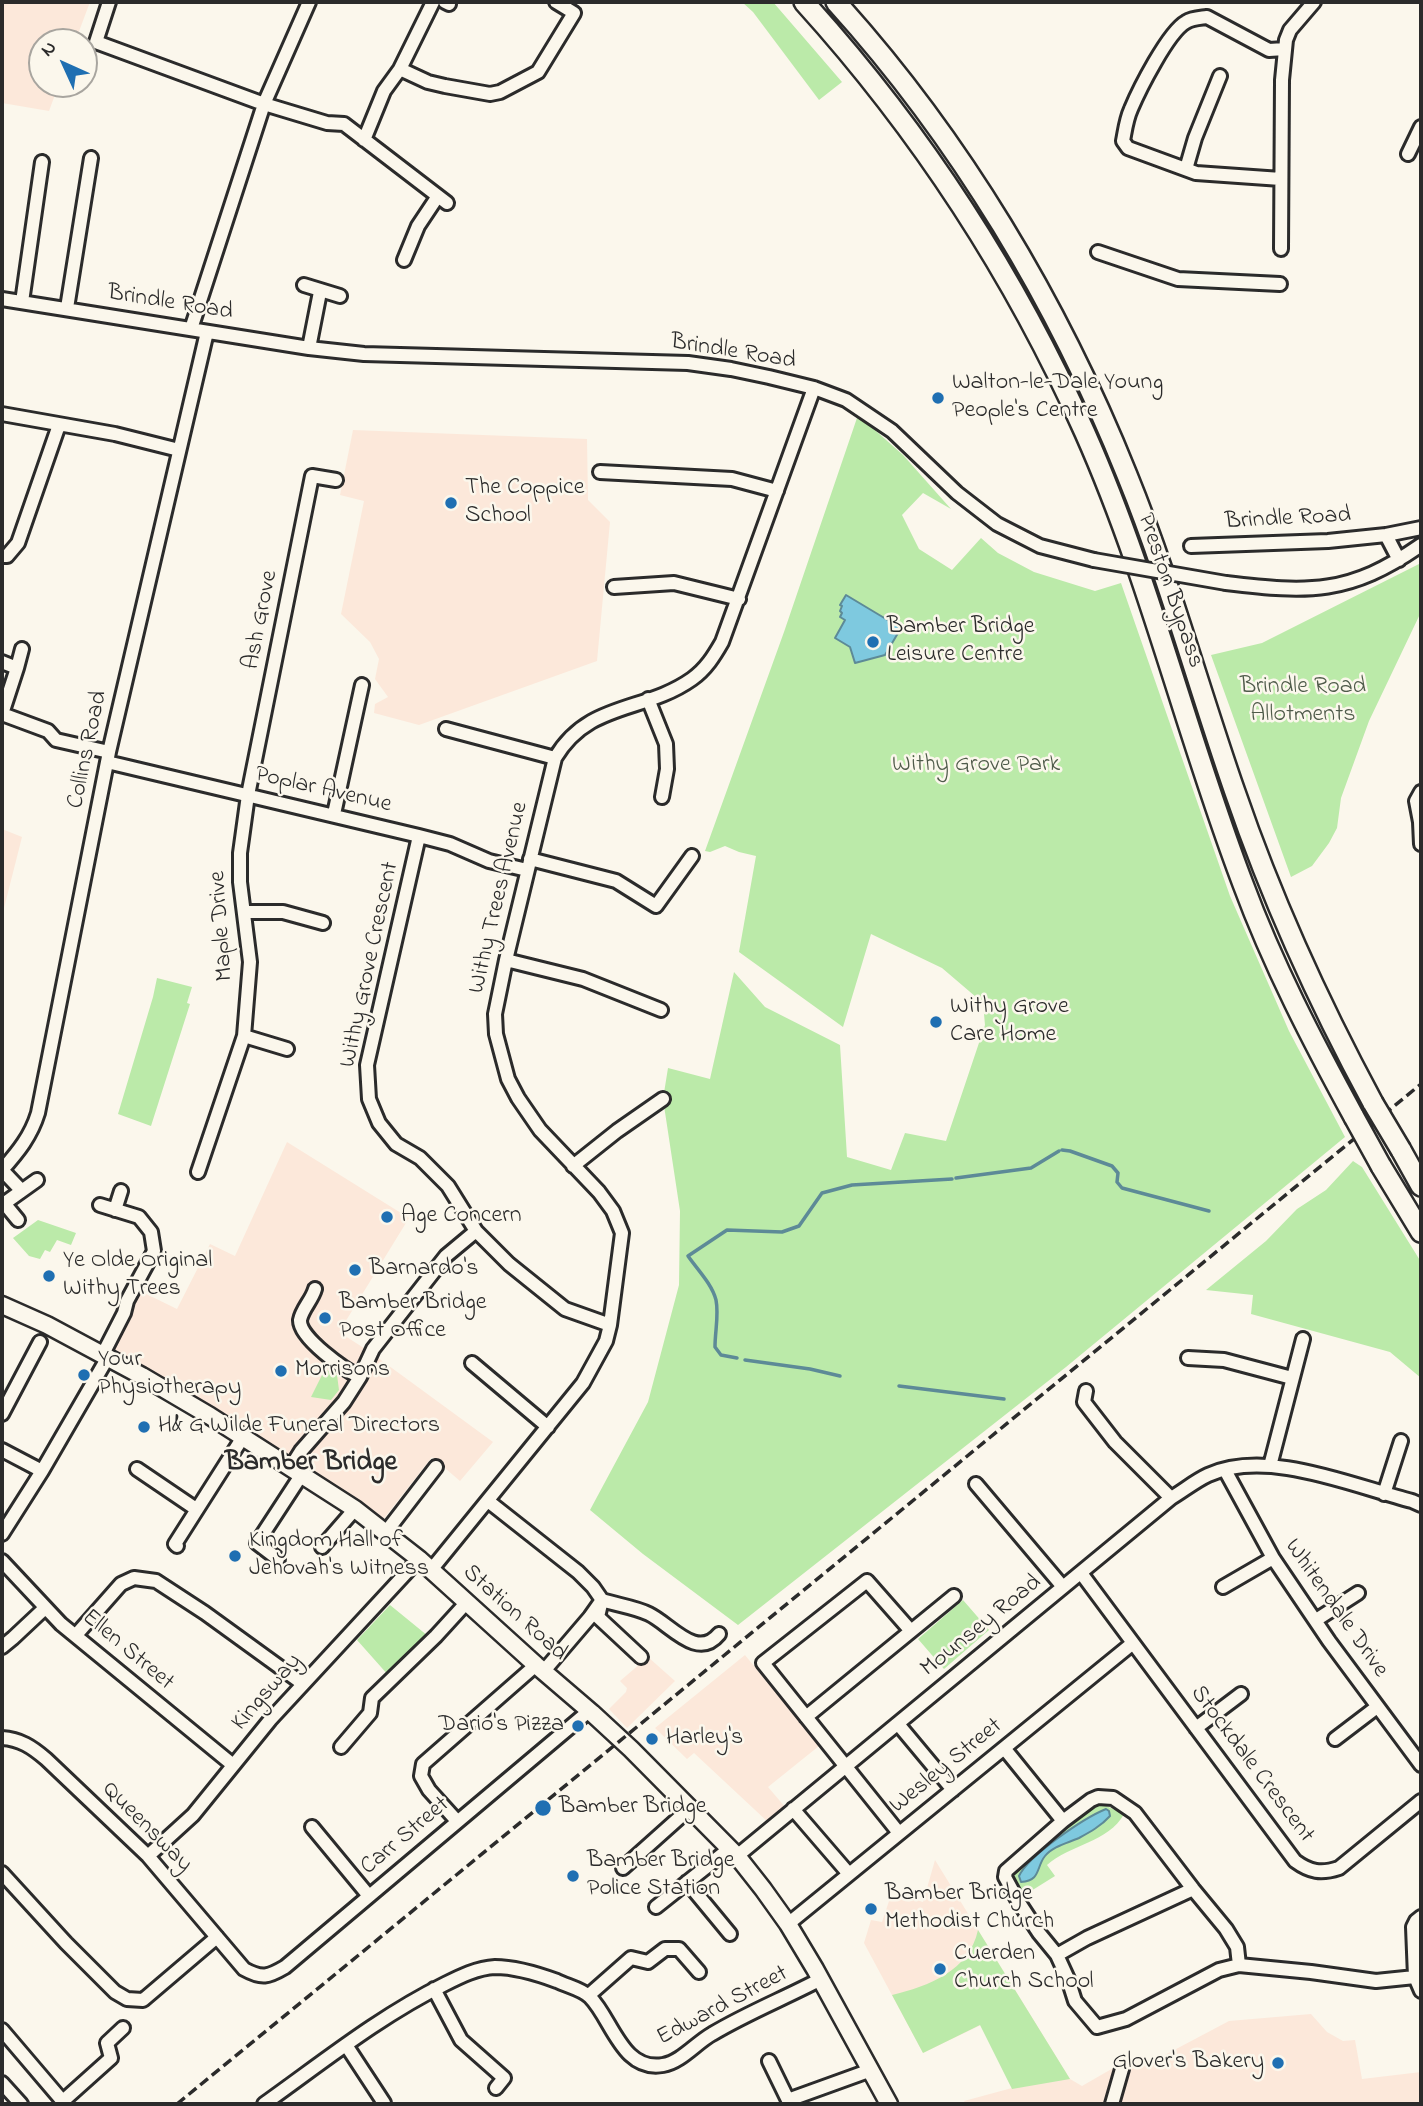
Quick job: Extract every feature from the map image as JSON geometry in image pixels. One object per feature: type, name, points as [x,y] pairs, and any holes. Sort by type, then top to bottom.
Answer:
[{"type":"highway","name":"Preston Bypass","points":[[804,2],[896,112],[987,246],[1050,360],[1085,433],[1142,583],[1243,886],[1320,1055],[1421,1232]]},
{"type":"highway","name":"Preston Bypass","points":[[836,2],[895,72],[950,147],[995,215],[1071,348],[1122,463],[1156,550],[1235,792],[1269,886],[1315,993],[1373,1103],[1421,1186]]},
{"type":"main road","name":"Station Road","points":[[2,1305],[106,1355],[355,1508],[425,1564],[589,1711],[631,1749],[733,1852],[763,1889],[821,1979],[889,2104]]},
{"type":"street","points":[[109,2],[96,42],[264,104],[327,124],[344,124],[443,199],[418,226],[404,260]]},
{"type":"street","points":[[191,329],[264,104],[309,2]]},
{"type":"street","points":[[364,140],[384,91],[400,69],[433,2]]},
{"type":"street","points":[[400,69],[428,82],[490,94],[521,89],[538,72],[574,13],[556,2]]},
{"type":"street","points":[[1281,249],[1284,49],[1290,30],[1314,2]]},
{"type":"street","points":[[1280,179],[1196,173],[1128,148],[1123,141],[1131,109],[1166,43],[1185,22],[1207,17],[1269,50],[1284,49]]},
{"type":"street","points":[[1186,169],[1195,138],[1220,76]]},
{"type":"street","points":[[1408,154],[1421,127]]},
{"type":"street","points":[[67,308],[92,158]]},
{"type":"street","points":[[22,302],[42,162]]},
{"type":"street","points":[[1098,252],[1178,279],[1280,284]]},
{"type":"street","points":[[304,285],[340,296]]},
{"type":"street","points":[[309,348],[320,292]]},
{"type":"street","name":"Brindle Road","points":[[2,299],[309,348],[364,354],[688,363],[731,369],[814,388],[846,400],[892,431],[957,493],[997,524],[1040,546],[1094,560],[1226,583],[1272,589],[1311,590],[1332,587],[1363,578],[1399,560],[1421,545]]},
{"type":"street","name":"Collins Road","points":[[2,1170],[28,1138],[38,1113],[108,757],[207,332]]},
{"type":"street","name":"Withy Trees Avenue","points":[[488,1501],[594,1366],[610,1325],[621,1233],[613,1211],[599,1192],[540,1130],[518,1098],[508,1079],[496,1034],[495,1014],[506,960],[555,758],[564,743],[593,719],[689,681],[708,665],[722,642],[814,388]]},
{"type":"street","points":[[2,414],[115,434],[179,450]]},
{"type":"street","points":[[2,556],[7,556],[18,544],[59,425]]},
{"type":"street","points":[[600,472],[732,479],[777,491]]},
{"type":"street","name":"Ash Grove","points":[[248,795],[312,477],[336,480]]},
{"type":"street","name":"Brindle Road","points":[[1191,545],[1328,541],[1421,528]]},
{"type":"street","name":"Brindle Road","points":[[1386,535],[1399,560]]},
{"type":"street","points":[[614,587],[674,583],[738,599]]},
{"type":"street","points":[[2,714],[22,649]]},
{"type":"street","points":[[2,662],[17,668]]},
{"type":"street","points":[[334,814],[362,685]]},
{"type":"street","points":[[648,699],[666,744],[667,769],[662,797]]},
{"type":"street","name":"Poplar Avenue","points":[[2,714],[48,731],[56,740],[108,757],[248,795],[450,844],[489,861],[528,864],[616,881],[656,906],[692,856]]},
{"type":"street","points":[[446,729],[555,758]]},
{"type":"street","points":[[1421,792],[1416,801],[1421,844]]},
{"type":"street","name":"Maple Drive","points":[[198,1172],[244,1036],[250,962],[240,882],[240,853],[248,795]]},
{"type":"street","name":"Withy Grove Crescent","points":[[419,836],[367,1065],[369,1098],[379,1123],[396,1144],[432,1168],[448,1185],[476,1231],[509,1264],[565,1309],[610,1325]]},
{"type":"street","points":[[245,912],[283,912],[323,923]]},
{"type":"street","points":[[506,960],[583,979],[661,1010]]},
{"type":"street","points":[[244,1036],[287,1049]]},
{"type":"street","points":[[573,1166],[663,1098]]},
{"type":"street","points":[[2,1170],[21,1190]]},
{"type":"street","points":[[18,1220],[3,1204],[37,1180]]},
{"type":"street","points":[[115,1210],[121,1191]]},
{"type":"street","points":[[2,1534],[43,1471],[106,1355],[127,1301],[154,1251],[151,1232],[139,1217],[100,1205]]},
{"type":"street","points":[[278,1559],[257,1544],[296,1470],[301,1451],[344,1402],[373,1349],[438,1266],[476,1231]]},
{"type":"street","points":[[314,1289],[300,1319],[304,1332],[348,1372],[360,1377]]},
{"type":"street","points":[[1269,1466],[1303,1339]]},
{"type":"street","points":[[2,1413],[40,1342]]},
{"type":"street","points":[[1188,1358],[1224,1360],[1292,1378]]},
{"type":"street","points":[[472,1363],[548,1427]]},
{"type":"street","points":[[1086,1391],[1084,1402],[1115,1443],[1171,1498]]},
{"type":"street","points":[[177,1546],[175,1544],[196,1509],[243,1437]]},
{"type":"street","points":[[1384,1494],[1401,1441]]},
{"type":"street","points":[[2,1450],[43,1471]]},
{"type":"street","name":"Mounsey Road","points":[[656,1907],[687,1882],[793,1809],[1171,1498],[1207,1475],[1241,1467],[1269,1466],[1309,1474],[1421,1505]]},
{"type":"street","points":[[386,1532],[436,1467]]},
{"type":"street","points":[[137,1469],[196,1509]]},
{"type":"street","name":"Whitendale Drive","points":[[1225,1470],[1273,1558],[1421,1765]]},
{"type":"street","points":[[976,1484],[1063,1587]]},
{"type":"street","points":[[488,1501],[578,1572],[602,1600],[649,1614],[692,1642],[713,1641],[719,1634]]},
{"type":"street","name":"Kingsway","points":[[148,1856],[192,1815],[303,1684],[488,1501]]},
{"type":"street","points":[[322,1547],[355,1508]]},
{"type":"street","points":[[1223,1587],[1273,1558]]},
{"type":"street","name":"Ellen Street","points":[[2,1561],[45,1608],[233,1765]]},
{"type":"street","name":"Stockdale Crescent","points":[[1081,1573],[1295,1861],[1307,1870],[1325,1873],[1339,1868],[1421,1801]]},
{"type":"street","points":[[76,1635],[121,1584],[134,1578],[156,1581],[303,1684]]},
{"type":"street","points":[[899,1833],[763,1663],[867,1581],[911,1631]]},
{"type":"street","points":[[1316,1620],[1358,1593]]},
{"type":"street","points":[[806,1717],[954,1595]]},
{"type":"street","points":[[602,1600],[598,1617],[641,1657]]},
{"type":"street","points":[[457,1821],[429,1790],[421,1776],[423,1764],[540,1669],[602,1600]]},
{"type":"street","points":[[341,1747],[370,1713],[372,1698],[467,1602]]},
{"type":"street","points":[[2,1647],[45,1608]]},
{"type":"street","name":"Wesley Street","points":[[788,1924],[1133,1643]]},
{"type":"street","points":[[1196,1728],[1241,1694]]},
{"type":"street","points":[[1335,1739],[1377,1707]]},
{"type":"street","name":"Carr Street","points":[[244,1969],[261,1977],[285,1967],[589,1711]]},
{"type":"street","points":[[898,1724],[953,1790]]},
{"type":"street","name":"Queensway","points":[[2,1738],[31,1746],[148,1856],[244,1969]]},
{"type":"street","points":[[1004,1748],[1063,1821]]},
{"type":"street","points":[[1240,1965],[1237,1947],[1226,1929],[1135,1813],[1113,1798],[1098,1797],[1063,1821],[1006,1871],[1004,1877],[1028,1918],[1057,1955],[1075,2001],[1097,2027],[1126,2019],[1220,1970],[1240,1965],[1376,1982],[1415,1977]]},
{"type":"street","points":[[623,1868],[689,1809]]},
{"type":"street","points":[[793,1809],[849,1874]]},
{"type":"street","points":[[312,1827],[369,1896]]},
{"type":"street","points":[[2,1873],[66,1943],[115,1992],[127,1999],[143,2000],[217,1937]]},
{"type":"street","points":[[687,1882],[730,1934]]},
{"type":"street","points":[[1057,1955],[1087,1938],[1193,1889]]},
{"type":"street","points":[[1421,1917],[1413,1927],[1415,1977],[1421,1991]]},
{"type":"street","points":[[264,2104],[388,2014],[470,1972],[494,1967],[519,1970],[544,1976],[589,1995],[631,1958],[648,1962],[665,1949],[679,1949],[699,1972]]},
{"type":"street","name":"Edward Street","points":[[589,1995],[629,2055],[639,2063],[662,2065],[742,2017],[821,1979]]},
{"type":"street","points":[[434,1990],[461,2040],[504,2078],[496,2088]]},
{"type":"street","points":[[2,2030],[64,2103],[110,2059],[107,2043],[123,2028]]},
{"type":"street","points":[[346,2045],[384,2104]]},
{"type":"street","points":[[769,2061],[788,2101],[870,2070]]},
{"type":"street","points":[[1112,2104],[1122,2069]]},
{"type":"street","points":[[2,2083],[20,2104]]},
{"type":"shaded area","points":[[2,2],[90,2],[80,28],[28,28],[28,98],[54,98],[49,111],[2,103]]},
{"type":"shaded area","points":[[353,430],[587,439],[588,500],[610,522],[597,661],[419,725],[374,713],[375,704],[388,697],[375,679],[379,659],[370,642],[341,614],[364,501],[340,495]]},
{"type":"shaded area","points":[[2,829],[22,837],[2,916]]},
{"type":"shaded area","points":[[287,1142],[409,1218],[339,1332],[493,1442],[460,1481],[432,1457],[382,1521],[296,1461],[99,1347],[132,1287],[177,1309],[210,1244],[235,1256]]},
{"type":"shaded area","points":[[745,1655],[819,1746],[768,1787],[786,1808],[769,1823],[694,1753],[687,1759],[655,1728]]},
{"type":"shaded area","points":[[648,1657],[675,1681],[627,1728],[609,1709],[626,1692],[627,1688],[620,1681]]},
{"type":"shaded area","points":[[935,1860],[1070,2079],[1082,2086],[1115,2067],[1144,2066],[1229,2021],[1311,2014],[1327,2032],[1343,2041],[1355,2040],[1362,2079],[1421,2072],[1421,2104],[966,2104],[964,2101],[1012,2088],[981,2025],[923,2053],[864,1943],[871,1920],[882,1922],[891,1895],[923,1902]]},
{"type":"green space","points":[[742,2],[773,2],[842,82],[819,100],[753,12]]},
{"type":"green space","name":"Withy Grove Park","points":[[858,415],[903,455],[951,509],[923,493],[902,515],[919,549],[952,570],[981,538],[998,553],[1034,572],[1095,591],[1121,583],[1230,896],[1289,1031],[1345,1137],[1066,1367],[738,1625],[643,1554],[590,1510],[648,1402],[679,1285],[680,1211],[663,1099],[668,1068],[710,1079],[734,972],[765,1007],[840,1045],[847,1157],[891,1170],[905,1133],[946,1141],[985,1025],[983,1003],[942,968],[871,934],[843,1027],[739,952],[756,856],[725,846],[710,852],[705,851]]},
{"type":"green space","name":"Brindle Road Allotments","points":[[1421,563],[1421,612],[1369,721],[1341,798],[1337,828],[1312,866],[1291,877],[1211,655],[1262,643]]},
{"type":"green space","points":[[157,978],[192,987],[187,1003],[190,1004],[151,1126],[118,1114]]},
{"type":"green space","points":[[1353,1161],[1362,1167],[1421,1262],[1421,1378],[1390,1352],[1251,1314],[1253,1295],[1206,1290],[1266,1241],[1297,1209],[1326,1190]]},
{"type":"green space","points":[[38,1220],[76,1233],[71,1245],[57,1240],[50,1252],[45,1250],[40,1259],[29,1256],[13,1238]]},
{"type":"green space","points":[[325,1369],[337,1375],[339,1390],[331,1400],[311,1397]]},
{"type":"green space","points":[[963,1600],[989,1630],[944,1669],[918,1639]]},
{"type":"green space","points":[[390,1605],[428,1636],[389,1676],[357,1640]]},
{"type":"green space","points":[[1102,1804],[1124,1814],[1109,1831],[1047,1865],[1055,1876],[1023,1896],[1013,1880],[1016,1872],[1095,1805]]},
{"type":"green space","points":[[978,1930],[1070,2079],[1012,2089],[980,2025],[923,2053],[892,1995],[920,1987],[957,1966],[973,1944]]},
{"type":"water","points":[[846,595],[901,628],[885,655],[855,663],[850,647],[835,638],[845,620],[840,617],[840,605]]},
{"type":"water","points":[[1106,1809],[1110,1816],[1103,1823],[1052,1850],[1042,1860],[1035,1876],[1021,1882],[1019,1876],[1025,1867],[1045,1848]]},
{"type":"waterway","points":[[1062,1150],[1112,1166],[1118,1173],[1117,1182],[1122,1188],[1209,1211]]},
{"type":"waterway","points":[[956,1178],[1031,1168],[1059,1151]]},
{"type":"waterway","points":[[737,1358],[721,1355],[715,1347],[716,1300],[708,1282],[688,1256],[727,1230],[782,1232],[799,1226],[822,1193],[852,1185],[952,1179]]},
{"type":"waterway","points":[[745,1360],[840,1376]]},
{"type":"waterway","points":[[899,1386],[1004,1399]]},
{"type":"railway","points":[[177,2104],[1421,1084]]},
{"type":"place","name":"Walton-le-Dale Young People's Centre","points":[[938,398]]},
{"type":"place","name":"The Coppice School","points":[[451,503]]},
{"type":"place","name":"Bamber Bridge Leisure Centre","points":[[873,642]]},
{"type":"place","name":"Withy Grove Care Home","points":[[936,1022]]},
{"type":"place","name":"Age Concern","points":[[387,1217]]},
{"type":"place","name":"Barnardo's","points":[[355,1270]]},
{"type":"place","name":"Ye Olde Original Withy Trees","points":[[49,1276]]},
{"type":"place","name":"Bamber Bridge Post Office","points":[[325,1318]]},
{"type":"place","name":"Morrisons","points":[[281,1371]]},
{"type":"place","name":"Your Physiotherapy","points":[[84,1375]]},
{"type":"place","name":"H& G Wilde Funeral Directors","points":[[144,1427]]},
{"type":"place","name":"Kingdom Hall of Jehovah's Witness","points":[[235,1556]]},
{"type":"place","name":"Dario's Pizza","points":[[578,1726]]},
{"type":"place","name":"Harley's","points":[[652,1739]]},
{"type":"place","name":"Bamber Bridge","points":[[543,1808]]},
{"type":"place","name":"Bamber Bridge Police Station","points":[[573,1876]]},
{"type":"place","name":"Bamber Bridge Methodist Church","points":[[871,1909]]},
{"type":"place","name":"Cuerden Church School","points":[[940,1969]]},
{"type":"place","name":"Glover's Bakery","points":[[1278,2063]]},
{"type":"district","name":"Bamber Bridge","points":[[311,1464]]}]
